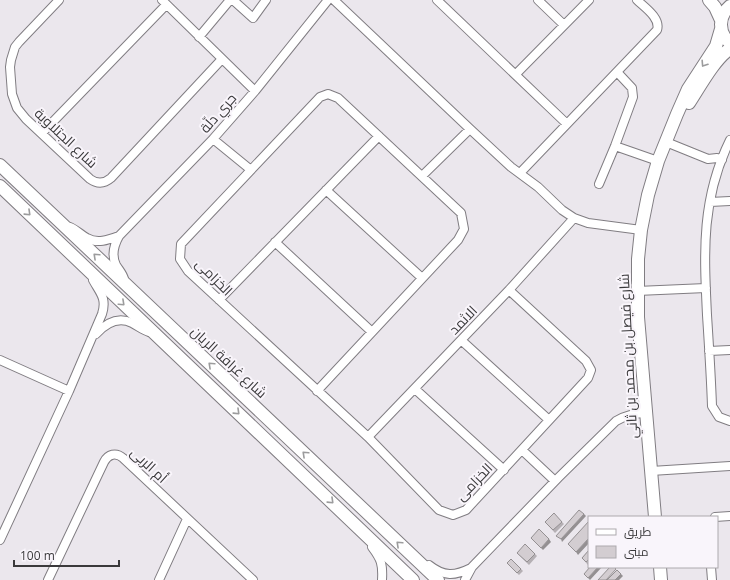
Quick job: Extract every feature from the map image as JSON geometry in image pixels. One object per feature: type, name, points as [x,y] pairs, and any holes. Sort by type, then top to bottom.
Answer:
[{"type":"main road","points":[[709,0],[715,7],[723,36],[730,43]]},
{"type":"main road","name":"شارع فيصل بن محمد بن ثاني","points":[[655,516],[637,291],[641,230],[648,194],[658,161],[688,90],[716,46],[723,13],[730,6]]},
{"type":"main road","name":"شارع فيصل بن محمد بن ثاني","points":[[672,127],[723,54],[730,49]]},
{"type":"main road","name":"شارع غرافة الريان","points":[[0,165],[438,580]]},
{"type":"main road","points":[[0,186],[413,580]]},
{"type":"main road","points":[[660,568],[661,580]]},
{"type":"street","name":"شارع الجتلاوية","points":[[59,0],[15,47],[10,67],[10,87],[14,101],[22,113],[93,181],[99,183],[106,182],[111,178],[222,59]]},
{"type":"street","points":[[199,37],[230,0]]},
{"type":"street","points":[[233,0],[253,18],[266,0]]},
{"type":"street","name":"جري دلّة","points":[[125,283],[123,275],[113,256],[114,248],[119,236],[213,139],[255,91],[328,0]]},
{"type":"street","points":[[334,0],[511,167],[538,187],[562,210],[574,218],[595,225],[641,230]]},
{"type":"street","points":[[438,0],[567,124]]},
{"type":"street","points":[[538,0],[564,25]]},
{"type":"street","points":[[516,74],[589,0]]},
{"type":"street","points":[[520,173],[618,72],[659,26],[658,21],[637,0]]},
{"type":"street","points":[[42,133],[164,2],[255,91]]},
{"type":"street","points":[[599,184],[633,97],[632,88],[618,72]]},
{"type":"street","name":"الخزامى","points":[[317,391],[458,240],[464,228],[461,213],[338,98],[328,94],[320,97],[181,244],[180,259],[188,271],[317,391],[368,437],[439,510],[452,515],[466,510],[588,378],[591,370],[586,361],[509,290]]},
{"type":"street","points":[[422,176],[470,129]]},
{"type":"street","points":[[219,300],[379,136]]},
{"type":"street","points":[[213,139],[251,170]]},
{"type":"street","points":[[730,140],[719,169],[710,202],[704,243],[712,406],[719,417],[730,421]]},
{"type":"street","points":[[666,142],[708,159],[712,158],[722,160]]},
{"type":"street","points":[[615,146],[658,161]]},
{"type":"street","points":[[708,159],[714,167],[719,169]]},
{"type":"street","points":[[326,190],[422,278]]},
{"type":"street","points":[[710,202],[730,201]]},
{"type":"street","name":"الاثمد","points":[[368,437],[509,290],[574,218]]},
{"type":"street","points":[[64,225],[72,227],[93,240],[108,240],[119,236]]},
{"type":"street","points":[[275,242],[372,332]]},
{"type":"street","points":[[0,540],[69,391],[102,314],[104,304],[101,293],[95,284],[92,274]]},
{"type":"street","points":[[637,291],[706,288]]},
{"type":"street","points":[[92,339],[103,326],[119,320],[131,322],[144,330],[153,332]]},
{"type":"street","points":[[461,340],[549,420]]},
{"type":"street","points":[[709,351],[730,350]]},
{"type":"street","points":[[0,360],[69,391]]},
{"type":"street","points":[[415,389],[504,470]]},
{"type":"street","points":[[465,580],[472,567],[555,481],[616,421],[625,415],[646,413]]},
{"type":"street","points":[[522,450],[555,481]]},
{"type":"street","name":"أم الربى","points":[[48,580],[104,462],[109,456],[116,454],[123,458],[253,580]]},
{"type":"street","points":[[651,471],[730,466]]},
{"type":"street","points":[[718,517],[730,516]]},
{"type":"street","points":[[0,518],[8,522]]},
{"type":"street","points":[[159,580],[188,519]]},
{"type":"street","points":[[368,537],[370,545],[378,554],[381,561],[382,580]]},
{"type":"street","points":[[416,560],[425,562],[435,570],[449,574],[462,572],[472,567]]},
{"type":"street","points":[[711,568],[712,580]]},
{"type":"building","points":[[579,510],[584,514],[561,539],[556,536]]},
{"type":"building","points":[[554,513],[562,522],[553,530],[545,522]]},
{"type":"building","points":[[588,522],[588,539],[576,552],[568,544]]},
{"type":"building","points":[[539,529],[549,539],[541,548],[531,538]]},
{"type":"building","points":[[525,544],[535,554],[527,562],[517,553]]},
{"type":"building","points":[[588,551],[588,560],[586,562],[582,558]]},
{"type":"building","points":[[511,559],[521,569],[517,573],[507,563]]},
{"type":"building","points":[[589,568],[597,568],[588,578],[584,574]]},
{"type":"building","points":[[609,568],[616,569],[606,580],[598,580]]},
{"type":"building","points":[[617,570],[621,574],[615,580],[607,580]]}]
